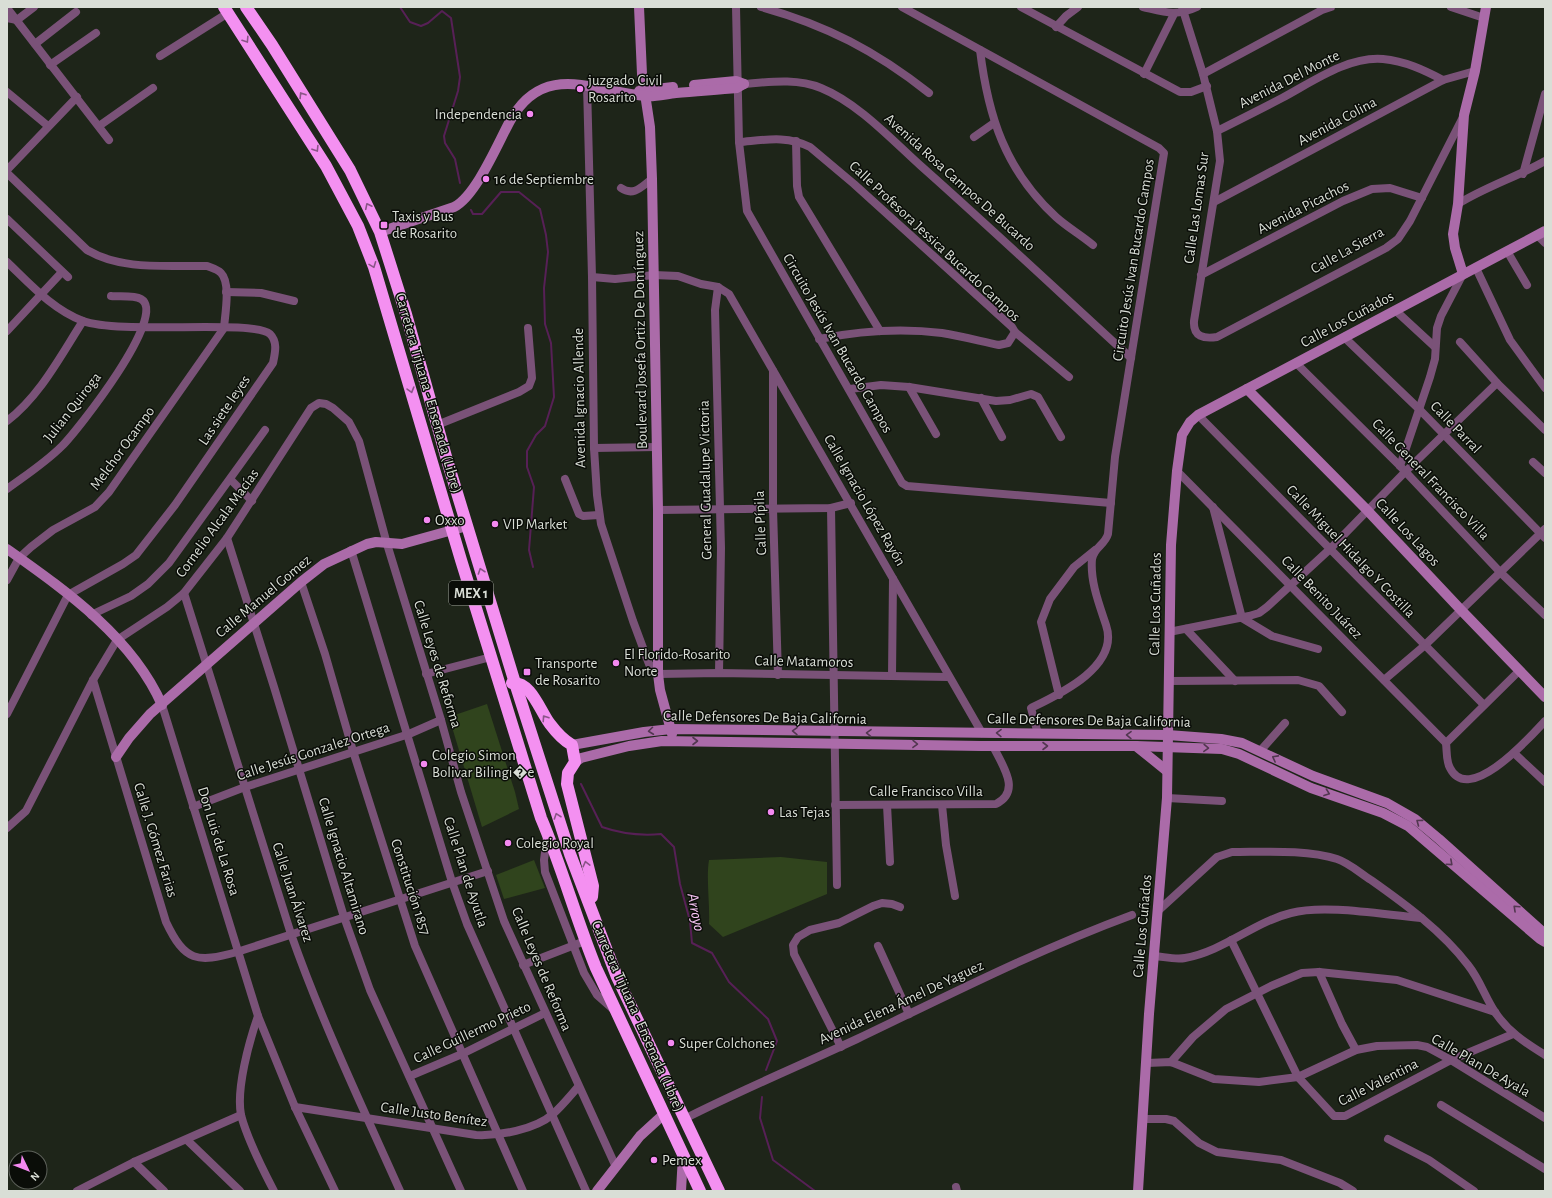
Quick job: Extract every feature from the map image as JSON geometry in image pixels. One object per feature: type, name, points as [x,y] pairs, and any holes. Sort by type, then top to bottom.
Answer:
[{"type":"highway","name":"Carretera Tijuana - Ensenada (Libre)","points":[[246,7],[272,45],[350,170],[380,232],[406,314],[467,526],[515,683],[570,854],[589,900],[600,936],[617,977],[719,1191]]},
{"type":"highway","name":"Carretera Tijuana - Ensenada (Libre)","points":[[226,10],[322,159],[358,226],[379,282],[452,531],[526,772],[547,832],[555,849],[585,941],[700,1191]]},
{"type":"highway","points":[[479,619],[486,622],[489,627],[506,678],[510,684],[515,683],[522,685],[530,692],[550,725],[559,735],[572,745],[575,762],[568,773],[567,784],[592,886],[592,897],[589,900],[584,902],[578,896],[564,858],[561,852],[555,849]]},
{"type":"highway","points":[[652,1085],[662,1071]]},
{"type":"street","points":[[7,18],[16,20],[34,7]]},
{"type":"street","name":"Boulevard Josefa Ortiz De Domínguez","points":[[640,7],[642,74],[650,127],[652,178],[658,510],[658,674]]},
{"type":"street","name":"Circuito Jesús Ivan Bucardo Campos","points":[[736,7],[739,85],[738,142],[747,211],[904,485],[1111,502]]},
{"type":"street","points":[[760,7],[802,19],[846,37],[903,72],[929,93]]},
{"type":"street","name":"Circuito Jesús Ivan Bucardo Campos","points":[[902,7],[1159,148],[1164,153],[1115,457],[1106,540],[1074,567],[1050,599],[1041,622],[1059,695]]},
{"type":"street","points":[[1021,7],[1180,92],[1191,92],[1207,86]]},
{"type":"street","points":[[1056,27],[1066,16],[1078,7]]},
{"type":"street","points":[[1143,7],[1174,14],[1183,10],[1197,7]]},
{"type":"street","points":[[1204,74],[1322,10],[1331,7]]},
{"type":"street","points":[[1450,7],[1484,18]]},
{"type":"street","name":"Calle La Sierra","points":[[1463,274],[1453,241],[1458,204],[1464,115],[1475,71],[1486,7]]},
{"type":"street","points":[[7,8],[110,140]]},
{"type":"street","points":[[160,56],[226,10]]},
{"type":"street","name":"Calle Las Lomas Sur","points":[[1183,10],[1207,86],[1217,131],[1220,161],[1194,321]]},
{"type":"street","points":[[35,44],[76,12]]},
{"type":"street","points":[[1144,74],[1174,14]]},
{"type":"street","points":[[50,65],[96,33]]},
{"type":"street","points":[[980,50],[986,92],[994,123],[1003,146],[1038,197],[1056,217],[1093,245]]},
{"type":"street","name":"Avenida Del Monte","points":[[1217,131],[1336,69],[1364,60],[1382,59],[1403,62],[1443,80]]},
{"type":"street","name":"Avenida Colina","points":[[1214,202],[1443,80],[1475,71]]},
{"type":"street","name":"Avenida Rosa Campos De Bucardo","points":[[588,85],[632,93],[646,93],[784,81],[809,83],[836,96],[855,109],[1022,258],[1131,358]]},
{"type":"street","points":[[380,232],[454,207],[464,201],[475,186],[515,114],[521,105],[531,96],[544,88],[555,86],[588,85]]},
{"type":"street","name":"Avenida Ignacio Allende","points":[[588,85],[594,448],[599,515],[640,642],[649,664],[658,674],[660,690],[674,741]]},
{"type":"street","points":[[99,126],[154,88]]},
{"type":"street","points":[[7,92],[48,126]]},
{"type":"street","points":[[1523,174],[1545,94]]},
{"type":"street","points":[[77,97],[7,171],[87,250],[100,258],[124,263],[207,266],[220,272],[225,278],[226,292],[224,328]]},
{"type":"street","name":"Calle La Sierra","points":[[1194,321],[1196,332],[1201,337],[1207,339],[1217,337],[1386,248],[1404,231],[1464,115]]},
{"type":"street","points":[[974,137],[994,123]]},
{"type":"street","name":"Calle Profesora Jessica Bucardo Campos","points":[[738,142],[784,138],[810,147],[849,180],[1012,327],[1015,332],[1008,343],[999,345],[941,333],[880,331],[848,333],[819,339]]},
{"type":"street","points":[[796,141],[797,186],[799,197],[880,331]]},
{"type":"street","points":[[1458,204],[1476,192],[1523,174],[1545,161]]},
{"type":"street","points":[[621,188],[632,192],[639,190],[652,178]]},
{"type":"street","name":"Avenida Picachos","points":[[1201,275],[1343,201],[1372,189],[1390,188],[1422,198]]},
{"type":"street","points":[[7,219],[65,274],[40,294],[7,331]]},
{"type":"street","points":[[1541,233],[1545,243]]},
{"type":"street","name":"Calle Los Cuñados","points":[[1138,1191],[1149,1014],[1159,910],[1167,798],[1171,545],[1177,471],[1182,435],[1190,422],[1198,415],[1541,233]]},
{"type":"street","points":[[1507,251],[1527,286]]},
{"type":"street","name":"Las siete leyes","points":[[7,262],[40,294],[62,311],[83,321],[105,327],[143,329],[224,328],[263,330],[270,335],[275,342],[276,352],[273,363],[183,494],[136,555],[68,595]]},
{"type":"street","points":[[1476,268],[1510,340],[1545,388]]},
{"type":"street","points":[[1402,469],[1435,359],[1437,328],[1441,316],[1463,274]]},
{"type":"street","points":[[592,277],[623,279],[654,275],[678,276],[701,284],[718,287]]},
{"type":"street","name":"Calle Ignacio López Rayón","points":[[718,287],[725,290],[734,300],[851,503],[948,677],[982,733]]},
{"type":"street","name":"General Guadalupe Victoria","points":[[718,287],[715,310],[721,548],[719,673]]},
{"type":"street","points":[[226,292],[261,293],[294,301]]},
{"type":"street","points":[[111,296],[141,299],[145,303],[146,311],[143,329]]},
{"type":"street","points":[[1396,311],[1435,347]]},
{"type":"street","points":[[7,421],[26,404],[83,321]]},
{"type":"street","name":"Melchor Ocampo","points":[[7,580],[19,558],[53,530],[95,507],[109,492],[224,328]]},
{"type":"street","points":[[437,425],[519,392],[529,386],[532,378],[528,328]]},
{"type":"street","name":"Julian Quiroga","points":[[7,489],[47,460],[75,431],[124,363],[143,329]]},
{"type":"street","points":[[1015,332],[1068,377]]},
{"type":"street","name":"Calle Parral","points":[[1345,338],[1544,533]]},
{"type":"street","points":[[1460,342],[1497,383],[1545,430]]},
{"type":"street","name":"Calle General Francisco Villa","points":[[1296,363],[1402,469],[1500,572],[1545,615]]},
{"type":"street","name":"Calle Pípila","points":[[773,370],[773,509],[778,675]]},
{"type":"street","points":[[1169,632],[1242,618],[1259,613],[1291,586],[1330,549],[1368,510],[1402,469],[1444,435],[1497,383]]},
{"type":"street","points":[[850,389],[881,385],[909,386],[981,398],[1003,400],[1035,395],[1038,397],[1060,437]]},
{"type":"street","points":[[909,386],[936,434]]},
{"type":"street","name":"Calle Los Lagos","points":[[1247,389],[1368,510],[1461,610],[1545,697]]},
{"type":"street","points":[[981,398],[1002,437]]},
{"type":"street","name":"Cornelio Alcala Macías","points":[[117,640],[167,607],[184,593],[227,538],[312,408],[319,403]]},
{"type":"street","name":"Calle Leyes de Reforma","points":[[319,403],[326,404],[339,412],[349,422],[356,433],[386,544],[441,720],[461,792],[504,921],[578,1087],[616,1167]]},
{"type":"street","name":"Calle Miguel Hidalgo Y Costilla","points":[[1198,415],[1484,706]]},
{"type":"street","points":[[91,615],[131,596],[148,584],[184,544],[231,480],[265,430]]},
{"type":"street","points":[[594,448],[656,447]]},
{"type":"street","points":[[1533,462],[1545,473]]},
{"type":"street","name":"Calle Benito Juárez","points":[[1177,471],[1446,743]]},
{"type":"street","points":[[565,479],[579,514],[583,516],[599,515]]},
{"type":"street","points":[[231,480],[252,501]]},
{"type":"street","points":[[658,510],[831,508],[851,503]]},
{"type":"street","points":[[1213,507],[1242,618],[1272,636],[1318,649]]},
{"type":"street","points":[[831,508],[837,884]]},
{"type":"street","name":"Calle Manuel Gomez","points":[[116,757],[141,724],[207,664],[301,582],[324,564],[351,550],[367,544],[376,542],[386,544],[402,544],[467,526]]},
{"type":"street","points":[[1384,680],[1424,646],[1500,572],[1544,533]]},
{"type":"street","name":"Calle Ignacio Altamirano","points":[[227,538],[300,770],[344,917],[370,990],[461,1191]]},
{"type":"street","name":"Don Luis de La Rosa","points":[[7,549],[68,595],[91,615],[141,666],[152,684],[162,705],[258,1016],[295,1107],[335,1191]]},
{"type":"street","name":"Calle Plan de Ayutla","points":[[351,550],[409,734],[452,882],[467,924],[586,1191]]},
{"type":"street","points":[[1038,734],[1031,708],[1059,695],[1087,674],[1105,654],[1108,638],[1095,590],[1092,565],[1095,550]]},
{"type":"street","points":[[892,676],[893,578]]},
{"type":"street","name":"Constitución 1857","points":[[301,582],[325,654],[399,900],[415,946],[523,1191]]},
{"type":"street","name":"Calle Juan Álvarez","points":[[184,593],[291,934],[309,985],[336,1052],[400,1191]]},
{"type":"street","points":[[7,714],[68,595]]},
{"type":"street","points":[[1186,629],[1235,681]]},
{"type":"street","points":[[7,828],[26,811],[93,680],[117,640]]},
{"type":"street","points":[[426,674],[491,657]]},
{"type":"street","points":[[1519,671],[1446,743],[1450,768],[1454,773],[1465,779],[1480,777],[1514,753],[1545,722]]},
{"type":"street","name":"Calle Matamoros","points":[[658,674],[719,673],[948,677]]},
{"type":"street","name":"Calle J. Gómez Farias","points":[[93,680],[166,922],[177,943],[185,951],[196,958],[214,959],[488,871]]},
{"type":"street","points":[[1169,681],[1298,680],[1319,686],[1342,712]]},
{"type":"street","name":"Calle Jesús Gonzalez Ortega","points":[[193,807],[245,787],[409,734],[441,720]]},
{"type":"street","points":[[1261,750],[1285,723]]},
{"type":"street","name":"Calle Defensores De Baja California","points":[[572,745],[644,732],[671,729],[1168,735],[1221,744],[1311,788],[1383,813],[1408,826],[1471,882],[1540,940],[1545,942]]},
{"type":"street","points":[[774,731],[775,742]]},
{"type":"street","points":[[981,746],[982,733]]},
{"type":"street","name":"Calle Defensores De Baja California","points":[[575,762],[581,758],[629,746],[662,741],[981,746],[1167,746],[1242,743],[1261,750],[1292,767],[1387,803],[1415,819],[1480,874],[1545,934]]},
{"type":"street","name":"Calle Francisco Villa","points":[[835,805],[988,805],[1003,801],[1008,795],[1010,786],[1009,779],[993,746]]},
{"type":"street","points":[[1136,746],[1167,771]]},
{"type":"street","points":[[1514,753],[1545,782]]},
{"type":"street","points":[[1286,777],[1292,767]]},
{"type":"street","points":[[1167,798],[1222,801]]},
{"type":"street","points":[[1383,813],[1387,803]]},
{"type":"street","points":[[887,805],[890,862]]},
{"type":"street","points":[[942,805],[946,845],[955,896]]},
{"type":"street","points":[[547,832],[544,860],[545,872],[573,946],[584,973],[597,995],[618,1013]]},
{"type":"street","points":[[1159,910],[1213,860],[1223,853],[1288,853],[1320,856],[1338,860],[1378,885],[1422,918],[1468,964],[1480,981],[1495,1012],[1513,1034],[1545,1055]]},
{"type":"street","points":[[1471,882],[1480,874]]},
{"type":"street","points":[[841,1046],[794,954],[793,944],[798,937],[810,930],[839,923],[882,902],[900,907]]},
{"type":"street","points":[[1155,956],[1185,958],[1231,940],[1273,918],[1306,909],[1422,918]]},
{"type":"street","name":"Avenida Elena Ámel De Yaguez","points":[[684,1119],[1070,938],[1132,915]]},
{"type":"street","name":"Calle Valentina","points":[[1231,940],[1298,1077],[1334,1116],[1345,1116],[1451,1060],[1513,1034]]},
{"type":"street","points":[[523,965],[585,941]]},
{"type":"street","points":[[878,946],[909,1014]]},
{"type":"street","points":[[1170,1062],[1210,1022],[1226,1009],[1302,973],[1319,972],[1397,980],[1495,1012]]},
{"type":"street","points":[[1319,972],[1342,1024],[1356,1050]]},
{"type":"street","name":"Calle Guillermo Prieto","points":[[410,1076],[462,1054],[545,1013]]},
{"type":"street","points":[[258,1016],[249,1042],[244,1068],[241,1115],[261,1165],[274,1191]]},
{"type":"street","name":"Calle Plan De Ayala","points":[[1147,1063],[1170,1062],[1214,1079],[1259,1082],[1298,1077],[1356,1050],[1377,1046],[1427,1046],[1545,1118]]},
{"type":"street","name":"Calle Justo Benítez","points":[[295,1107],[476,1135],[499,1135],[532,1125],[552,1116],[578,1087]]},
{"type":"street","points":[[1441,1105],[1545,1169]]},
{"type":"street","points":[[597,1191],[640,1136],[664,1114]]},
{"type":"street","points":[[83,1190],[134,1162],[241,1115]]},
{"type":"street","points":[[1143,1119],[1166,1118],[1174,1121],[1199,1143],[1217,1152],[1281,1160],[1340,1183],[1353,1191]]},
{"type":"street","points":[[1388,1139],[1429,1160],[1474,1191]]},
{"type":"street","points":[[187,1140],[240,1191]]},
{"type":"street","points":[[681,1191],[683,1153]]},
{"type":"street","points":[[134,1162],[164,1191]]},
{"type":"green space","points":[[487,704],[519,809],[482,827],[449,717]]},
{"type":"green space","points":[[781,857],[827,862],[827,894],[723,937],[709,924],[709,860]]},
{"type":"green space","points":[[534,860],[545,888],[504,899],[496,875]]},
{"type":"waterway","points":[[400,7],[410,22],[421,26],[428,23],[442,11],[451,18],[460,77],[458,91],[444,136],[445,143],[455,159],[460,183]]},
{"type":"waterway","points":[[471,210],[473,214],[482,214],[501,192],[519,192],[540,209],[546,235],[548,252],[544,288],[545,324],[551,343],[554,397],[545,426],[536,435],[527,451],[527,467],[534,487],[529,550],[533,567]]},
{"type":"waterway","name":"Arroyo","points":[[581,784],[602,827],[631,834],[661,834],[674,847],[680,884],[690,921],[692,943],[712,953],[729,982],[768,1019],[777,1041],[766,1070]]},
{"type":"waterway","name":"Arroyo","points":[[762,1097],[760,1118],[773,1160],[815,1191]]},
{"type":"place","name":"juzgado Civil Rosarito","points":[[580,89]]},
{"type":"place","name":"Independencia","points":[[530,114]]},
{"type":"place","name":"16 de Septiembre","points":[[486,179]]},
{"type":"place","name":"Taxis y Bus de Rosarito","points":[[384,225]]},
{"type":"place","name":"Oxxo","points":[[427,520]]},
{"type":"place","name":"VIP Market","points":[[495,524]]},
{"type":"place","name":"El Florido-Rosarito Norte","points":[[616,663]]},
{"type":"place","name":"Transporte de Rosarito","points":[[527,672]]},
{"type":"place","name":"Colegio Simon Bolivar Bilingi�e","points":[[424,764]]},
{"type":"place","name":"Las Tejas","points":[[771,812]]},
{"type":"place","name":"Colegio Royal","points":[[508,843]]},
{"type":"place","name":"Super Colchones","points":[[671,1043]]},
{"type":"place","name":"Pemex","points":[[654,1160]]}]
